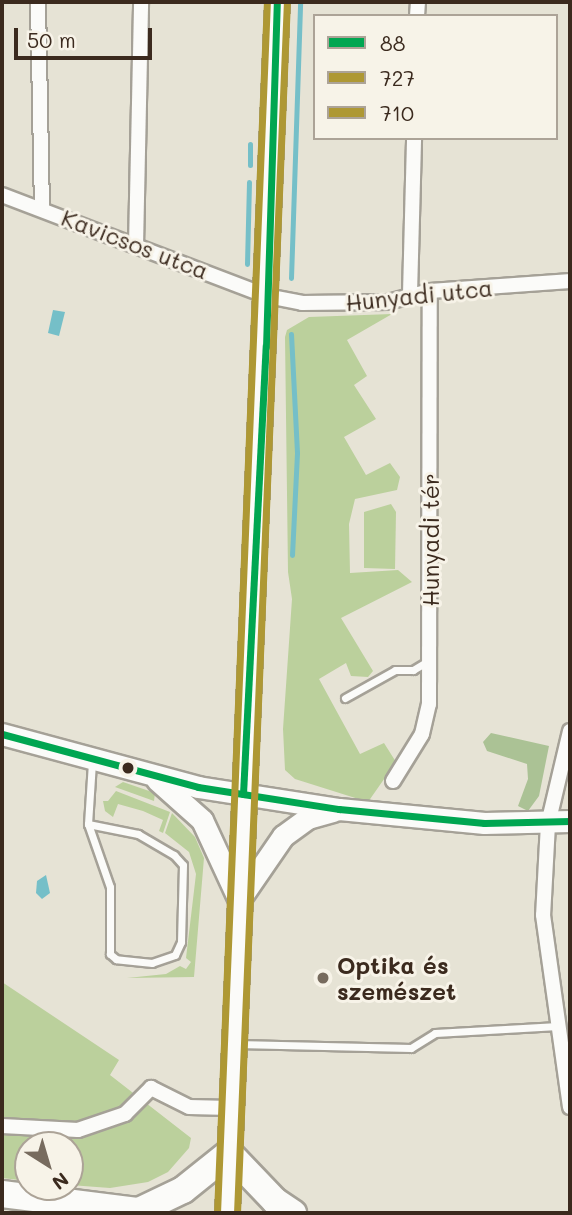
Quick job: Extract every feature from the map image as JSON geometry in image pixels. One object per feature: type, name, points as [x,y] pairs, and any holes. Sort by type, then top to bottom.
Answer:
[{"type":"highway","points":[[2,1194],[148,1211],[183,1190],[229,1153],[275,1201],[293,1213]]},
{"type":"main road","points":[[227,1213],[243,794],[267,296],[277,2]]},
{"type":"main road","points":[[2,733],[150,774],[243,794],[339,809],[484,823],[548,824],[570,821]]},
{"type":"main road","points":[[150,774],[202,820],[239,900]]},
{"type":"main road","points":[[239,900],[283,836],[308,818],[339,809]]},
{"type":"street","points":[[38,2],[42,208]]},
{"type":"street","points":[[136,246],[141,2]]},
{"type":"street","points":[[410,295],[414,140]]},
{"type":"street","name":"Kavicsos utca","points":[[2,195],[267,296]]},
{"type":"street","name":"Hunyadi utca","points":[[267,296],[302,303],[367,304],[429,291],[570,281]]},
{"type":"street","name":"Hunyadi tér","points":[[393,781],[422,734],[429,704],[429,291]]},
{"type":"street","points":[[570,731],[548,824],[543,915],[570,1107]]},
{"type":"street","points":[[2,1126],[78,1130],[125,1114],[151,1088],[189,1107],[231,1108]]},
{"type":"lane","points":[[345,698],[395,670],[413,670],[429,661]]},
{"type":"lane","points":[[88,824],[138,834],[174,855],[183,865],[181,942],[175,955],[152,963],[116,959],[110,954],[110,887],[88,824],[87,793],[93,758]]},
{"type":"lane","points":[[233,1044],[411,1048],[435,1033],[558,1026]]},
{"type":"green space","points":[[392,314],[347,340],[367,376],[354,385],[376,419],[344,437],[366,475],[390,463],[400,477],[397,490],[355,499],[349,524],[350,573],[398,570],[412,582],[341,618],[373,671],[368,677],[351,676],[346,663],[319,679],[360,754],[384,743],[396,762],[368,802],[295,779],[285,770],[283,729],[292,599],[288,572],[285,337],[287,330],[309,317]]},
{"type":"green space","points":[[391,504],[396,512],[395,569],[364,568],[364,512]]},
{"type":"green space","points":[[491,733],[549,746],[539,796],[528,811],[518,806],[528,779],[527,764],[487,751],[483,742]]},
{"type":"green space","points":[[123,782],[155,793],[154,801],[115,787]]},
{"type":"green space","points":[[116,791],[170,812],[163,833],[159,831],[163,820],[143,811],[118,804],[113,817],[105,811],[103,801],[108,801]]},
{"type":"green space","points":[[172,813],[195,837],[204,858],[194,977],[127,978],[166,974],[180,966],[186,969],[191,962],[186,958],[196,874],[189,852],[165,833]]},
{"type":"green space","points":[[2,982],[119,1060],[110,1075],[191,1138],[189,1148],[168,1172],[148,1182],[110,1188],[84,1186],[84,1131],[14,1131],[14,1179],[2,1178]]},
{"type":"water","points":[[53,310],[65,312],[59,336],[48,333]]},
{"type":"water","points":[[46,875],[50,893],[42,899],[36,893],[37,881]]},
{"type":"waterway","points":[[291,278],[300,2]]},
{"type":"waterway","points":[[250,144],[250,165]]},
{"type":"waterway","points":[[247,264],[249,182]]},
{"type":"waterway","points":[[291,334],[297,453],[292,555]]},
{"type":"transit line","name":"710","points":[[217,1213],[267,2]]},
{"type":"transit line","name":"88","points":[[243,794],[266,347],[277,2]]},
{"type":"transit line","name":"727","points":[[237,1213],[287,2]]},
{"type":"transit line","name":"88","points":[[2,734],[198,787],[339,809],[484,823],[570,821]]},
{"type":"place","name":"Optika és szemészet","points":[[323,978]]}]
